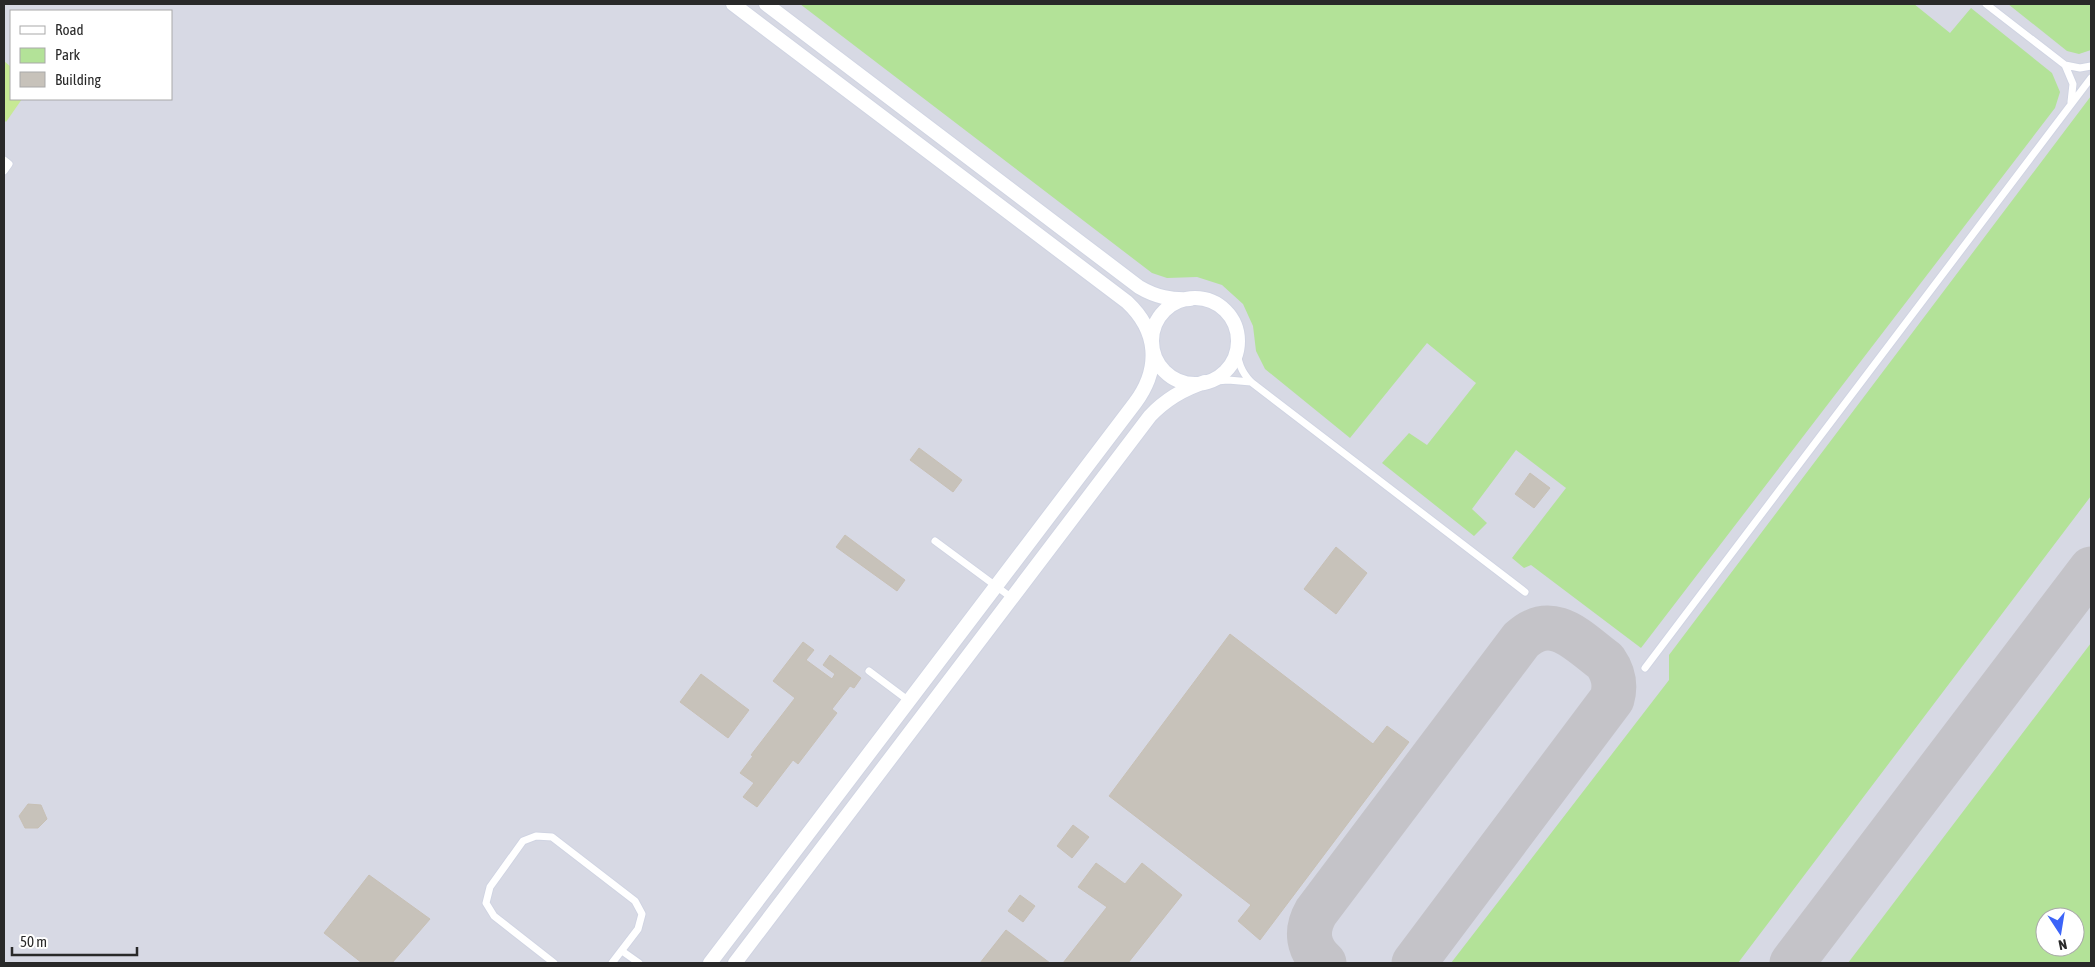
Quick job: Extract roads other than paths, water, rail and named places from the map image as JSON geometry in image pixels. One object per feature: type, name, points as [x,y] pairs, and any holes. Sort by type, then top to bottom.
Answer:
[{"type":"street","points":[[733,4],[1127,302],[1135,309],[1147,328],[1156,360],[1163,370],[1182,382],[1194,384],[1206,382]]},
{"type":"street","points":[[735,963],[1150,416],[1169,398],[1220,375],[1232,363],[1237,342],[1234,326],[1227,313],[1210,301],[1169,299],[1148,293],[1139,287],[766,4]]},
{"type":"street","points":[[710,963],[1142,394],[1151,372],[1154,326],[1160,316],[1178,302],[1190,299]]},
{"type":"lane","points":[[1986,4],[2065,65],[2080,68],[2091,66]]},
{"type":"lane","points":[[2065,65],[2073,84],[2070,107]]},
{"type":"lane","points":[[1645,668],[2091,78]]},
{"type":"lane","points":[[4,160],[9,164],[4,171]]},
{"type":"lane","points":[[1237,342],[1240,367],[1251,382],[1525,592]]},
{"type":"lane","points":[[1206,382],[1228,380],[1251,382]]},
{"type":"lane","points":[[935,541],[1012,598]]},
{"type":"lane","points":[[869,671],[909,701]]},
{"type":"lane","points":[[554,963],[494,916],[486,903],[490,888],[523,841],[536,836],[552,837],[636,901],[642,914],[638,929],[612,963]]},
{"type":"lane","points":[[622,952],[639,963]]}]
